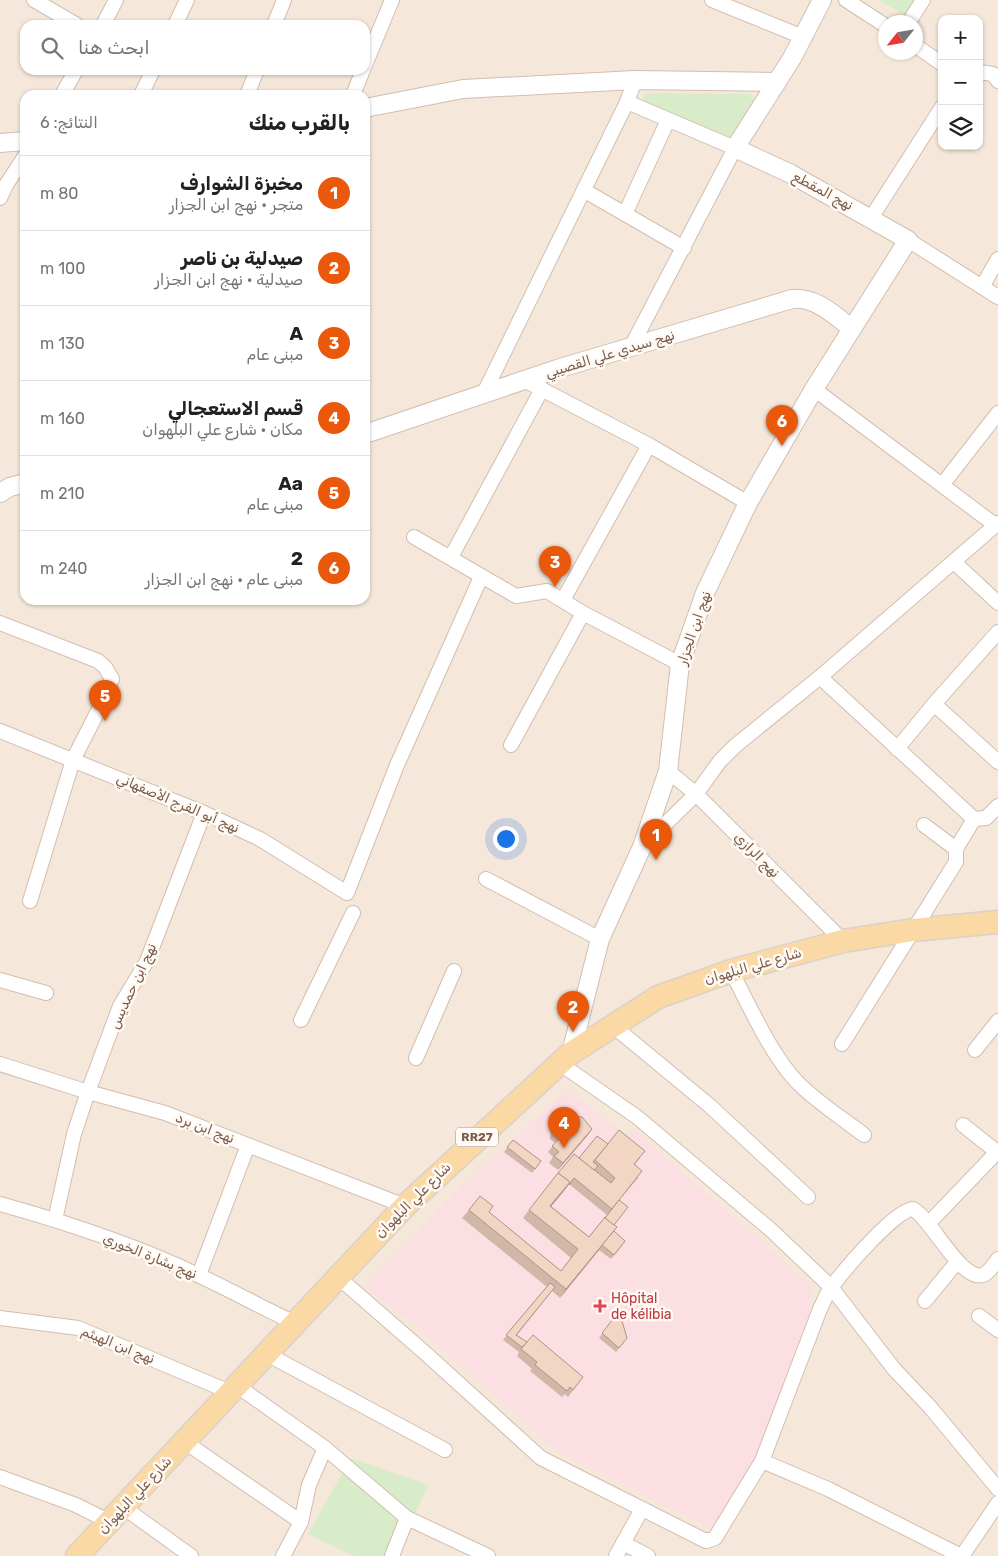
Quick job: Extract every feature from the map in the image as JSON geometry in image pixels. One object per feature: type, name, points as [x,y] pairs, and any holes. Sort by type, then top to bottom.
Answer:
[{"type":"main road","name":"شارع علي البلهوان","points":[[77,1556],[405,1206],[565,1058],[612,1025],[658,997],[731,971],[843,942],[913,930],[998,922]]},
{"type":"street","points":[[34,0],[68,20]]},
{"type":"street","points":[[105,20],[116,0]]},
{"type":"street","points":[[177,20],[187,0]]},
{"type":"street","points":[[276,20],[284,0]]},
{"type":"street","points":[[370,53],[392,0]]},
{"type":"street","points":[[712,0],[803,37]]},
{"type":"street","points":[[631,347],[684,248],[734,148],[777,82],[822,0]]},
{"type":"street","points":[[846,0],[878,21]]},
{"type":"street","points":[[913,15],[923,0]]},
{"type":"street","points":[[923,51],[938,61]]},
{"type":"street","points":[[983,73],[993,74],[998,81]]},
{"type":"street","points":[[65,90],[73,75]]},
{"type":"street","points":[[143,90],[151,75]]},
{"type":"street","points":[[249,90],[255,75]]},
{"type":"street","points":[[355,90],[361,75]]},
{"type":"street","points":[[370,107],[463,89],[635,80],[777,82]]},
{"type":"street","points":[[484,393],[627,102],[635,80]]},
{"type":"street","points":[[627,102],[734,148]]},
{"type":"street","points":[[871,218],[938,113]]},
{"type":"street","points":[[625,214],[668,120]]},
{"type":"street","points":[[0,143],[20,141]]},
{"type":"street","name":"نهج المقطع","points":[[734,148],[791,174],[908,240]]},
{"type":"street","points":[[0,198],[20,164]]},
{"type":"street","points":[[584,191],[684,248]]},
{"type":"street","points":[[908,240],[998,297]]},
{"type":"street","name":"نهج ابن الجزار","points":[[565,1058],[600,939],[642,847],[668,771],[680,664],[705,593],[748,503],[851,328],[908,240]]},
{"type":"street","points":[[982,286],[998,258]]},
{"type":"street","name":"نهج سيدي علي القصيبي","points":[[370,432],[524,380],[792,298],[817,303],[851,328]]},
{"type":"street","points":[[524,380],[649,445],[748,503]]},
{"type":"street","points":[[451,557],[542,389]]},
{"type":"street","points":[[642,847],[696,794],[714,768],[735,746],[820,677],[997,524],[814,389]]},
{"type":"street","points":[[942,485],[998,413]]},
{"type":"street","points":[[563,600],[649,445]]},
{"type":"street","points":[[0,493],[10,487],[20,484]]},
{"type":"street","points":[[414,537],[516,596],[524,596],[543,590],[680,664]]},
{"type":"street","points":[[954,562],[998,602]]},
{"type":"street","name":"نهج أبو الفرج الأصفهاني","points":[[0,731],[204,813],[260,839],[347,893],[397,766],[481,577]]},
{"type":"street","points":[[511,745],[583,613]]},
{"type":"street","points":[[0,623],[98,661],[110,672],[112,679],[111,685],[73,760],[30,901]]},
{"type":"street","points":[[897,749],[998,632]]},
{"type":"street","points":[[820,677],[974,819],[986,818],[998,806]]},
{"type":"street","points":[[934,704],[998,762]]},
{"type":"street","name":"نهج الرازي","points":[[668,771],[696,794],[843,942]]},
{"type":"street","name":"نهج ابن حمديس","points":[[54,1220],[74,1134],[88,1092],[120,1006],[147,961],[204,813]]},
{"type":"street","points":[[842,1044],[913,930],[948,878],[956,862],[956,849],[974,819]]},
{"type":"street","points":[[924,825],[956,849]]},
{"type":"street","points":[[486,879],[600,939]]},
{"type":"street","points":[[301,1020],[353,913]]},
{"type":"street","points":[[416,1058],[454,971]]},
{"type":"street","points":[[731,971],[777,1054],[791,1075],[805,1089],[864,1135]]},
{"type":"street","points":[[0,980],[46,993]]},
{"type":"street","points":[[975,1050],[998,1021]]},
{"type":"street","points":[[612,1025],[710,1106],[808,1197]]},
{"type":"street","points":[[565,1058],[772,1230],[831,1287],[894,1369],[998,1489]]},
{"type":"street","name":"نهج ابن برد","points":[[0,1064],[88,1092],[164,1113],[405,1206]]},
{"type":"street","points":[[929,1223],[998,1152],[963,1125]]},
{"type":"street","points":[[199,1275],[248,1145]]},
{"type":"street","name":"نهج بشارة الخوري","points":[[0,1204],[54,1220],[116,1242],[199,1275],[295,1323]]},
{"type":"street","points":[[338,1277],[535,1453],[553,1466],[706,1541],[710,1541],[715,1538],[762,1461],[820,1309],[831,1287],[898,1215],[914,1209],[929,1223],[957,1262],[970,1272],[979,1275],[985,1274],[998,1259]]},
{"type":"street","points":[[925,1301],[957,1262]]},
{"type":"street","points":[[979,1316],[998,1330]]},
{"type":"street","name":"نهج ابن الهيثم","points":[[0,1318],[78,1328],[233,1388],[325,1448],[407,1518],[488,1556]]},
{"type":"street","points":[[267,1354],[445,1450]]},
{"type":"street","points":[[185,1442],[301,1522]]},
{"type":"street","points":[[283,1556],[301,1522],[309,1485],[325,1448]]},
{"type":"street","points":[[762,1461],[836,1493],[962,1556],[998,1502]]},
{"type":"street","points":[[0,1477],[76,1505],[116,1514],[191,1556]]},
{"type":"street","points":[[616,1556],[642,1509]]},
{"type":"street","points":[[392,1556],[407,1518]]},
{"type":"street","points":[[623,1543],[648,1556]]},
{"type":"shaded area","points":[[0,0],[998,0],[998,1556],[0,1556]]},
{"type":"shaded area","name":"Hôpital de kélibia","points":[[567,1091],[628,1136],[634,1130],[811,1286],[809,1326],[793,1402],[769,1458],[713,1528],[556,1451],[430,1337],[365,1286],[463,1185]]},
{"type":"green space","points":[[879,0],[921,0],[910,15],[905,15]]},
{"type":"green space","points":[[648,93],[750,94],[753,96],[754,101],[730,144],[645,107],[643,95]]},
{"type":"green space","points":[[351,1458],[428,1485],[396,1556],[354,1556],[308,1534]]},
{"type":"building","points":[[571,1116],[582,1117],[592,1129],[563,1163],[554,1156],[559,1152],[552,1146],[561,1137],[555,1133],[557,1119]]},
{"type":"building","points":[[619,1130],[645,1151],[634,1164],[642,1171],[612,1209],[574,1178],[569,1185],[570,1182],[558,1173],[574,1154],[611,1183],[615,1178],[595,1160]]},
{"type":"building","points":[[597,1136],[608,1144],[593,1162],[598,1166],[594,1170],[579,1158]]},
{"type":"building","points":[[513,1140],[541,1161],[535,1169],[507,1147]]},
{"type":"building","points":[[558,1173],[570,1182],[550,1206],[589,1237],[605,1217],[617,1227],[566,1289],[469,1210],[480,1196],[493,1206],[489,1212],[561,1271],[578,1249],[529,1210]]},
{"type":"building","points":[[619,1200],[628,1207],[614,1225],[605,1218]]},
{"type":"building","points":[[614,1231],[625,1241],[614,1255],[602,1245]]},
{"type":"building","points":[[550,1283],[555,1287],[516,1335],[527,1342],[522,1347],[506,1335]]},
{"type":"building","points":[[619,1311],[627,1338],[619,1348],[602,1333]]},
{"type":"building","points":[[533,1335],[583,1377],[573,1390],[570,1387],[567,1391],[535,1365],[537,1362],[521,1349]]},
{"type":"place","name":"2","points":[[782,446]]},
{"type":"place","name":"A","points":[[555,587]]},
{"type":"place","name":"Aa","points":[[105,721]]},
{"type":"place","name":"مخبزة الشوارف","points":[[656,860]]},
{"type":"place","name":"صيدلية بن ناصر","points":[[573,1032]]},
{"type":"place","name":"قسم الاستعجالي","points":[[564,1148]]},
{"type":"place","name":"Hôpital de kélibia","points":[[600,1306]]}]
